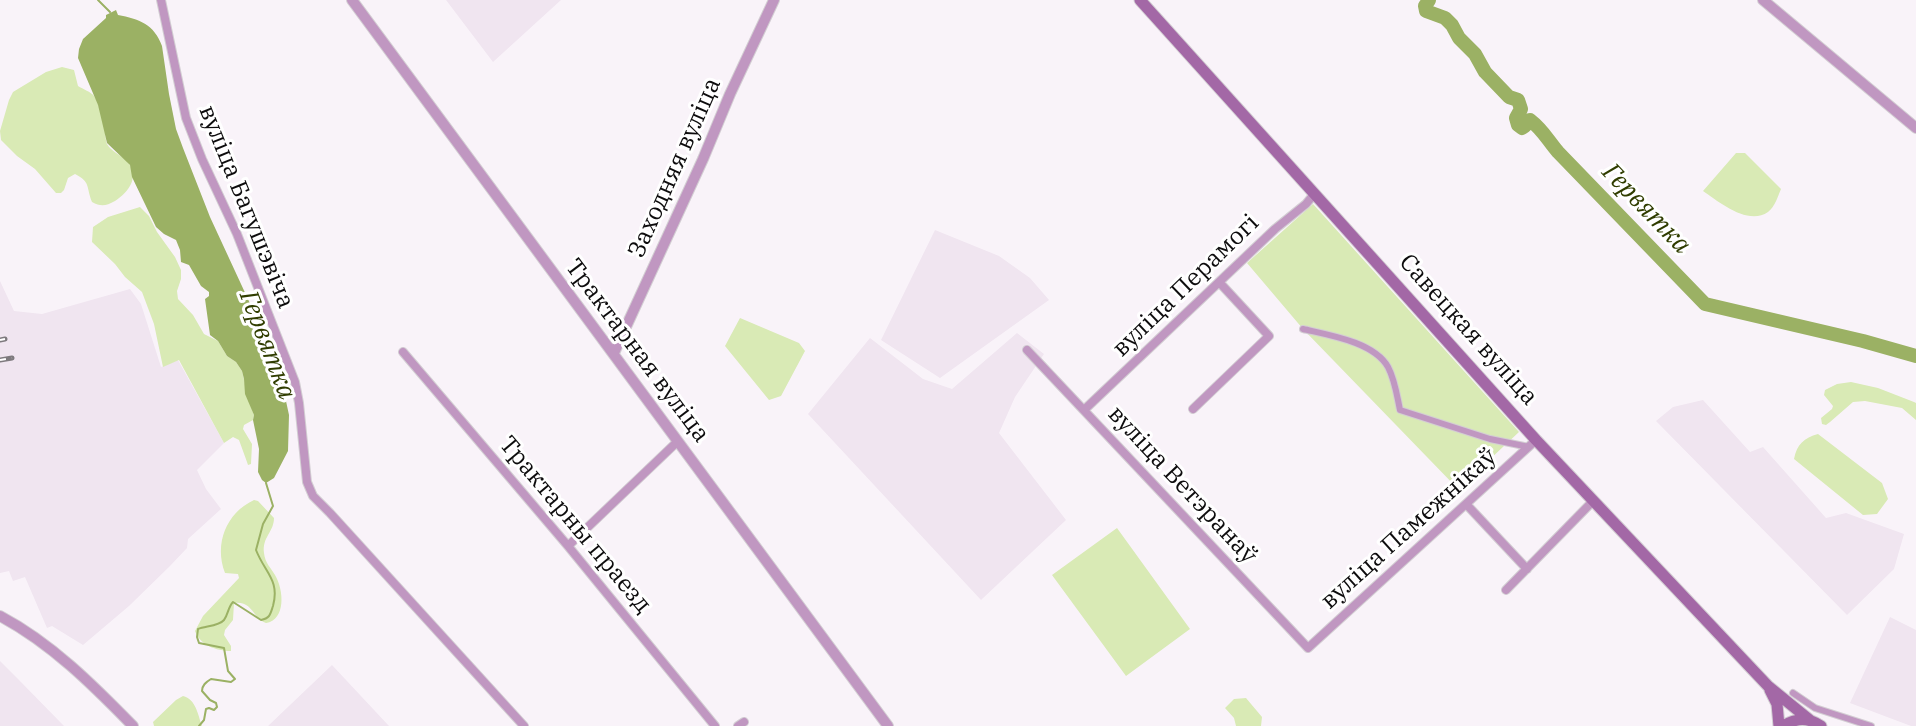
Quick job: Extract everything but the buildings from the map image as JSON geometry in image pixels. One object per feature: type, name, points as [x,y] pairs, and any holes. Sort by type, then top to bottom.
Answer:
[{"type":"main road","name":"Савецкая вуліца","points":[[1140,0],[1315,193],[1533,443],[1594,500],[1768,686],[1816,723]]},
{"type":"main road","name":"Савецкая вуліца","points":[[1768,686],[1777,704],[1781,726]]},
{"type":"main road","points":[[1781,726],[1802,719],[1816,723]]},
{"type":"street","name":"вуліца Багушэвіча","points":[[161,0],[186,118],[237,234],[295,382],[307,482],[313,496],[524,726]]},
{"type":"street","name":"Трактарная вуліца","points":[[352,0],[888,726]]},
{"type":"street","name":"Заходняя вуліца","points":[[614,353],[774,0]]},
{"type":"street","points":[[1763,0],[1916,128]]},
{"type":"street","name":"вуліца Перамогі","points":[[1084,410],[1315,193]]},
{"type":"street","points":[[1193,409],[1269,336],[1219,282]]},
{"type":"street","points":[[1303,329],[1341,338],[1375,353],[1388,366],[1400,410],[1453,428],[1533,443]]},
{"type":"street","name":"вуліца Ветэранаў","points":[[1027,350],[1308,648]]},
{"type":"street","name":"Трактарны праезд","points":[[403,352],[568,546],[715,726]]},
{"type":"street","points":[[568,546],[678,441]]},
{"type":"street","name":"вуліца Памежнікаў","points":[[1308,648],[1533,443]]},
{"type":"street","points":[[1506,590],[1594,500]]},
{"type":"street","points":[[1466,504],[1527,569]]},
{"type":"street","points":[[0,616],[46,645],[133,726]]},
{"type":"street","points":[[1793,693],[1815,708],[1871,726]]},
{"type":"shaded area","points":[[446,0],[561,0],[493,62]]},
{"type":"shaded area","points":[[62,67],[74,70],[78,86],[94,96],[107,144],[126,160],[133,172],[129,188],[109,204],[92,202],[86,182],[75,174],[68,178],[61,193],[56,193],[35,169],[1,140],[0,131],[13,92],[46,72]]},
{"type":"shaded area","points":[[1736,153],[1745,153],[1781,189],[1768,212],[1760,216],[1743,214],[1703,191]]},
{"type":"shaded area","points":[[1313,204],[1519,432],[1458,489],[1303,329],[1247,263]]},
{"type":"shaded area","points":[[140,207],[149,216],[181,270],[178,299],[193,315],[204,334],[218,341],[242,371],[254,415],[243,429],[252,444],[251,464],[248,465],[239,440],[233,437],[224,443],[179,360],[163,367],[154,324],[142,292],[92,242],[93,227],[108,217]]},
{"type":"shaded area","points":[[935,230],[999,256],[1030,278],[1049,300],[940,378],[881,340]]},
{"type":"shaded area","points":[[0,281],[14,311],[42,314],[130,289],[141,304],[161,367],[178,360],[224,443],[197,470],[221,509],[188,539],[187,548],[170,566],[83,645],[52,626],[47,628],[25,577],[13,581],[9,571],[0,573]]},
{"type":"shaded area","points":[[740,318],[799,343],[805,351],[781,396],[769,400],[725,346]]},
{"type":"shaded area","points":[[1017,333],[1044,354],[1015,397],[999,433],[1066,520],[981,600],[808,414],[870,338],[923,379],[952,389]]},
{"type":"shaded area","points":[[1851,382],[1878,388],[1916,403],[1916,420],[1902,408],[1865,401],[1853,402],[1826,425],[1822,424],[1821,418],[1833,406],[1824,395],[1825,390]]},
{"type":"shaded area","points":[[1703,400],[1750,452],[1763,447],[1826,518],[1846,513],[1904,534],[1894,569],[1847,615],[1656,421],[1673,407]]},
{"type":"shaded area","points":[[1818,434],[1882,483],[1888,499],[1877,514],[1863,515],[1794,459],[1802,442]]},
{"type":"shaded area","points":[[254,500],[274,518],[264,553],[280,588],[280,610],[272,621],[266,623],[245,604],[234,603],[233,620],[224,635],[231,651],[220,650],[205,643],[195,631],[203,616],[239,578],[238,574],[225,573],[222,541],[236,513]]},
{"type":"shaded area","points":[[1117,528],[1190,629],[1126,676],[1052,575]]},
{"type":"shaded area","points":[[1890,617],[1916,630],[1916,726],[1850,703]]},
{"type":"shaded area","points":[[0,661],[19,680],[64,726],[0,726]]},
{"type":"shaded area","points":[[332,665],[389,726],[268,726]]},
{"type":"shaded area","points":[[183,696],[194,704],[202,726],[154,726],[153,722]]},
{"type":"shaded area","points":[[1246,698],[1262,717],[1261,726],[1236,726],[1234,718],[1225,708],[1234,699]]},
{"type":"water","points":[[116,10],[118,15],[145,24],[159,39],[176,129],[210,217],[278,364],[289,415],[288,451],[274,478],[266,483],[258,472],[259,449],[254,415],[245,394],[242,371],[210,335],[205,299],[209,292],[201,286],[189,265],[181,262],[176,240],[156,227],[132,177],[130,165],[107,143],[98,105],[78,58],[83,39],[106,15]]},
{"type":"waterway","name":"Гервятка","points":[[98,0],[110,12]]},
{"type":"waterway","name":"Гервятка","points":[[1429,0],[1426,11],[1445,18],[1475,54],[1485,72],[1509,97],[1518,100],[1521,109],[1516,118],[1518,125],[1522,128],[1525,126],[1523,122],[1530,120],[1542,131],[1558,152],[1705,304],[1916,356]]},
{"type":"waterway","name":"Гервятка","points":[[199,726],[206,709],[214,710],[217,707],[202,691],[205,684],[211,679],[231,682],[235,679],[228,671],[224,648],[199,643],[198,629],[222,622],[233,602],[261,620],[269,616],[273,606],[273,583],[256,550],[263,524],[273,506],[266,483]]},
{"type":"railway","points":[[0,340],[5,339]]},
{"type":"railway","points":[[0,360],[12,358]]}]
